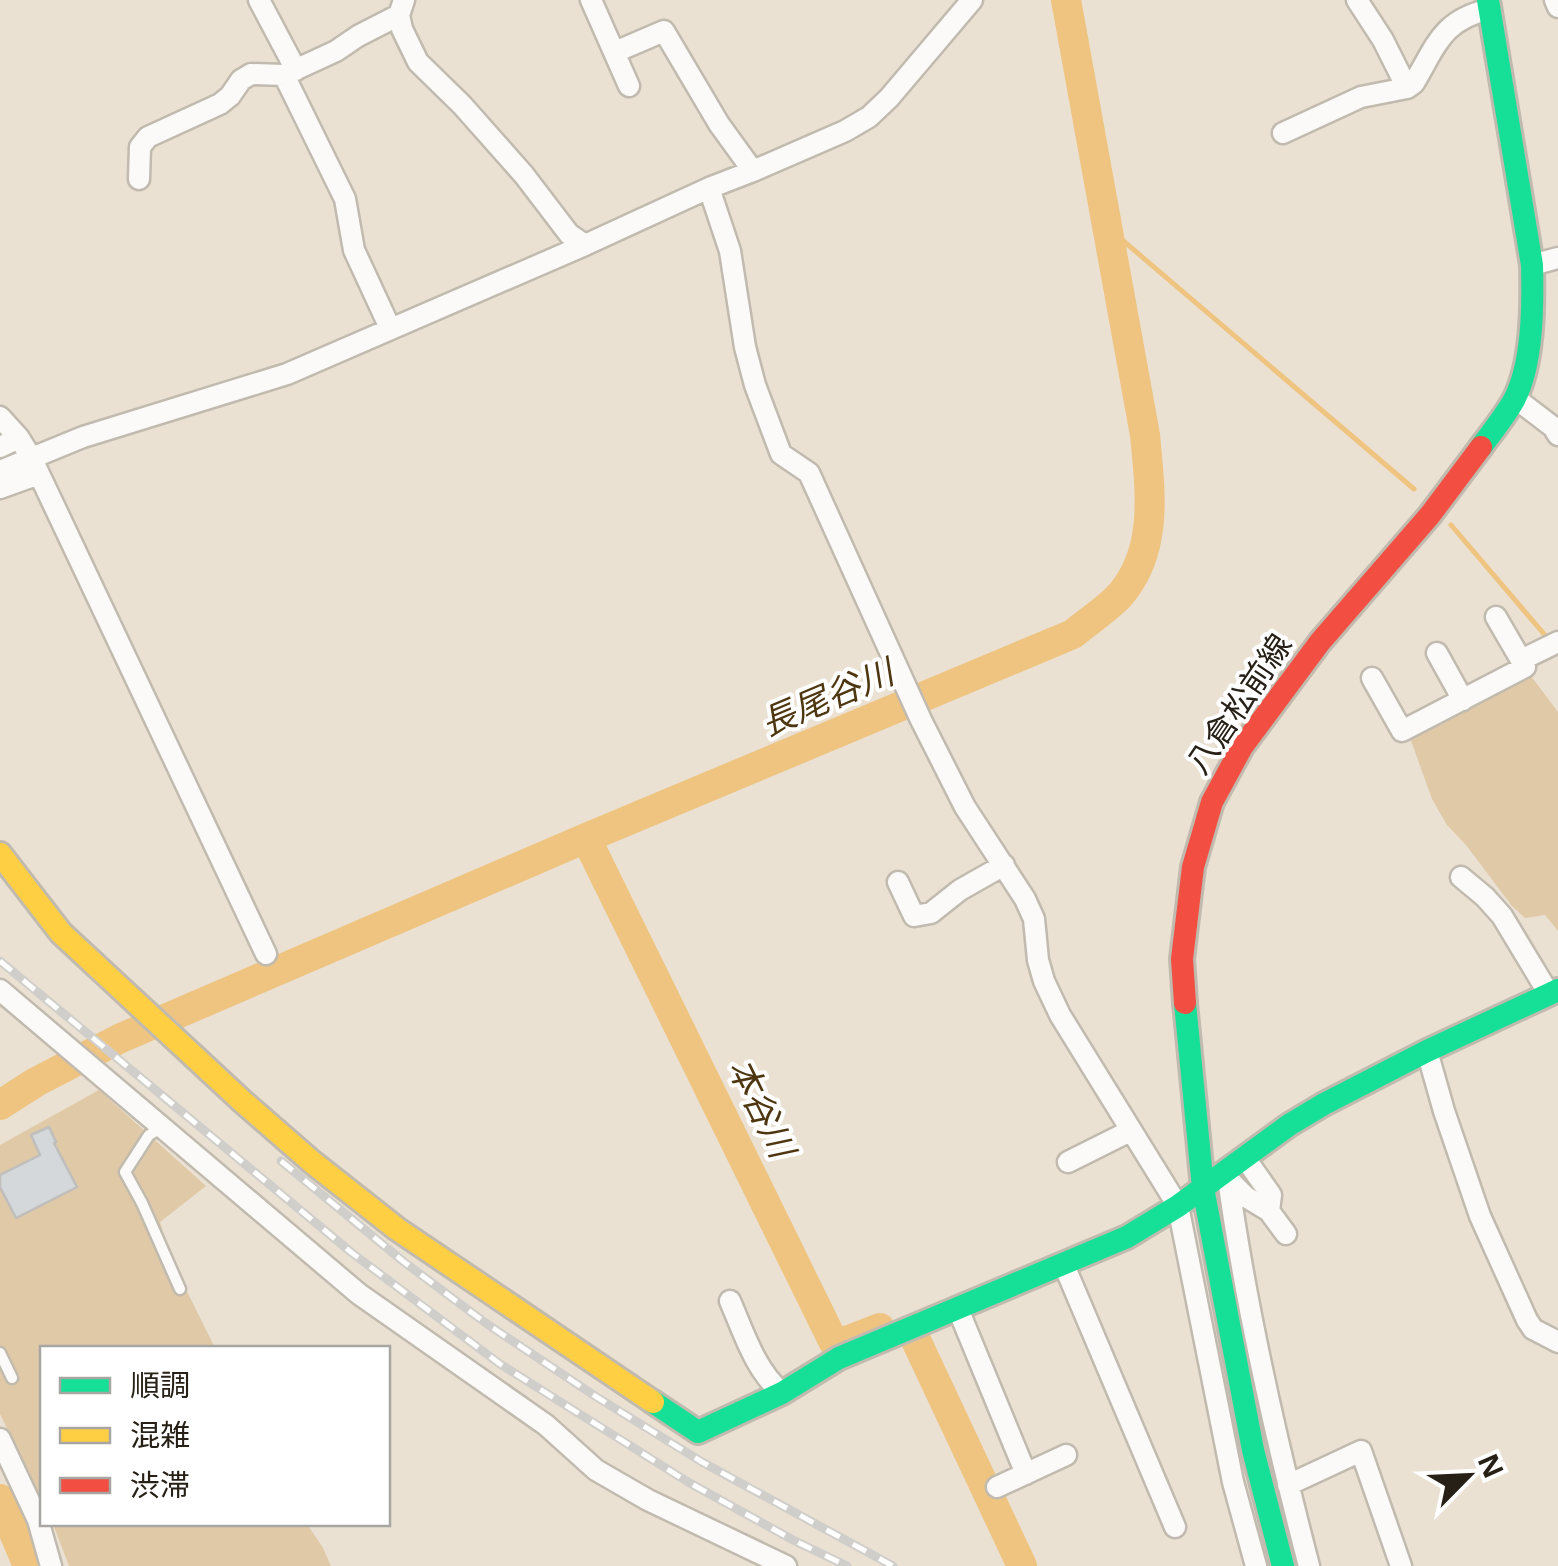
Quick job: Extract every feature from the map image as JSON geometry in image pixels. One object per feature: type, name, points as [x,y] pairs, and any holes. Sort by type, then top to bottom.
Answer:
[{"type":"street","points":[[260,0],[345,200],[354,250],[390,328]]},
{"type":"street","points":[[591,0],[628,86]]},
{"type":"street","points":[[0,488],[82,437],[288,374],[845,131],[869,116],[904,82],[972,0]]},
{"type":"street","points":[[1356,0],[1408,88]]},
{"type":"street","points":[[1555,0],[1558,7]]},
{"type":"street","points":[[139,178],[140,147],[148,137],[220,104],[251,74],[290,72],[336,51],[403,4]]},
{"type":"street","points":[[403,4],[402,28],[418,62],[462,104],[569,234],[585,245]]},
{"type":"street","points":[[1283,133],[1361,97],[1408,88],[1446,29],[1489,5]]},
{"type":"street","name":"八倉松前線","points":[[1280,1556],[1230,1335],[1204,1188],[1182,960],[1193,868],[1212,802],[1242,747],[1320,642],[1430,515],[1515,398],[1528,349],[1532,265],[1489,5]]},
{"type":"street","points":[[615,52],[664,32],[718,124],[753,172]]},
{"type":"street","points":[[709,188],[730,251],[748,365],[781,454],[810,473],[965,807],[1016,884],[1034,919],[1038,960],[1052,998],[1178,1206],[1230,1465],[1256,1566]]},
{"type":"street","points":[[1532,265],[1558,258]]},
{"type":"street","points":[[1515,398],[1558,435]]},
{"type":"street","points":[[0,416],[10,442],[35,466],[266,954]]},
{"type":"street","points":[[0,471],[35,466]]},
{"type":"street","points":[[1372,678],[1402,732],[1526,667],[1496,617]]},
{"type":"street","points":[[1521,660],[1554,644]]},
{"type":"street","points":[[1437,653],[1462,700]]},
{"type":"street","points":[[0,854],[62,933],[312,1162],[397,1230],[698,1432],[782,1394],[839,1358],[1127,1237],[1234,1170],[1324,1104],[1554,992],[1502,916],[1461,877]]},
{"type":"street","points":[[898,882],[914,916],[931,913],[960,890],[1004,865]]},
{"type":"street","points":[[0,990],[359,1294],[546,1425],[596,1470],[648,1500],[786,1566]]},
{"type":"street","points":[[1427,1051],[1480,1216],[1527,1320],[1533,1329],[1558,1342]]},
{"type":"street","points":[[1068,1162],[1130,1131]]},
{"type":"street","points":[[1234,1170],[1271,1196],[1268,1211],[1286,1234]]},
{"type":"street","points":[[1234,1170],[1251,1324],[1309,1566]]},
{"type":"street","points":[[1064,1265],[1175,1528]]},
{"type":"street","points":[[730,1301],[762,1370],[782,1394]]},
{"type":"street","points":[[958,1308],[1026,1474]]},
{"type":"street","points":[[0,1439],[38,1520],[51,1566]]},
{"type":"street","points":[[1288,1485],[1361,1451],[1401,1566]]},
{"type":"street","points":[[997,1487],[1066,1455]]},
{"type":"lane","points":[[163,1127],[150,1136],[125,1172],[180,1289]]},
{"type":"lane","points":[[0,1353],[12,1378]]},
{"type":"shaded area","points":[[1528,672],[1558,712],[1558,931],[1545,915],[1525,918],[1512,906],[1447,825],[1432,799],[1409,735]]},
{"type":"shaded area","points":[[99,1090],[206,1186],[160,1222],[171,1259],[214,1346],[40,1346],[40,1496],[0,1414],[0,1145]]},
{"type":"shaded area","points":[[54,1526],[308,1526],[331,1566],[69,1566]]},
{"type":"building","points":[[49,1127],[77,1187],[16,1218],[0,1187],[0,1175],[40,1155],[31,1135]]},
{"type":"waterway","name":"長尾谷川","points":[[0,1105],[121,1038],[1073,634],[1121,594],[1133,576],[1147,538],[1149,476],[1145,435],[1066,0]]},
{"type":"waterway","points":[[1107,227],[1414,489]]},
{"type":"waterway","points":[[1451,525],[1550,641]]},
{"type":"waterway","name":"本谷川","points":[[586,838],[834,1343],[880,1328]]},
{"type":"waterway","name":"本谷川","points":[[913,1334],[1022,1566]]},
{"type":"waterway","name":"長尾谷川","points":[[0,1499],[28,1566]]},
{"type":"railway","points":[[0,961],[352,1253],[500,1364],[688,1482],[847,1566]]},
{"type":"railway","points":[[281,1161],[404,1262],[487,1324],[595,1396],[702,1462],[893,1566]]},
{"type":"traffic: fast","points":[[1481,447],[1520,386],[1528,352],[1532,298],[1532,265],[1488,0]]},
{"type":"traffic: fast","points":[[653,1402],[698,1432],[782,1393],[839,1358],[1127,1237],[1324,1104],[1558,990]]},
{"type":"traffic: fast","points":[[1185,1003],[1203,1188],[1253,1450],[1283,1566]]},
{"type":"traffic: slow","points":[[0,854],[61,933],[312,1162],[397,1229],[653,1402]]},
{"type":"traffic: jam","points":[[1185,1003],[1182,959],[1193,867],[1212,802],[1242,747],[1320,642],[1430,515],[1481,447]]}]
